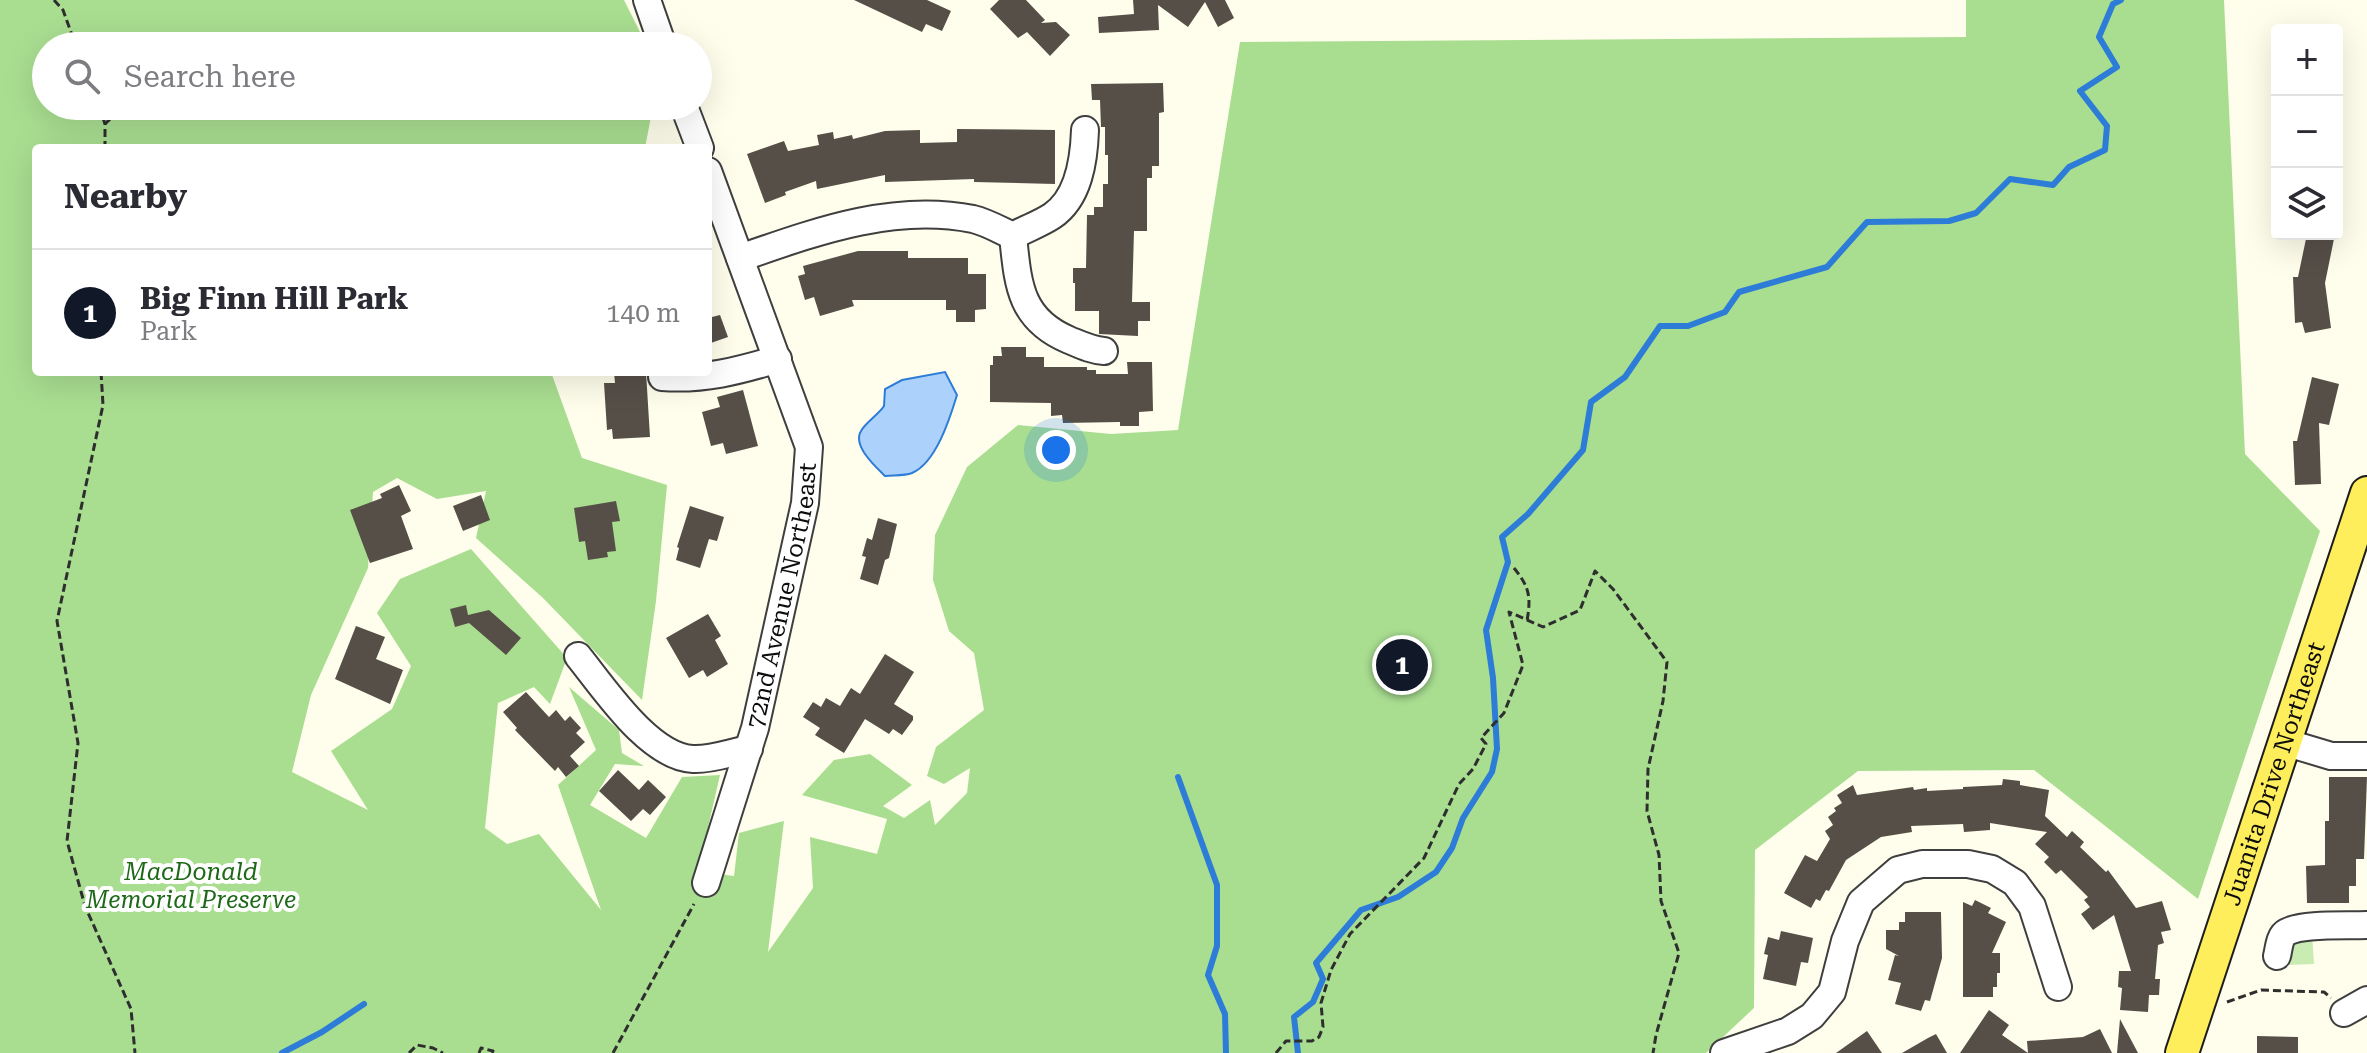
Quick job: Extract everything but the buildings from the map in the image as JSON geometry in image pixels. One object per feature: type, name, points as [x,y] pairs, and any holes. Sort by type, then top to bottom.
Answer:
[{"type":"main road","name":"Juanita Drive Northeast","points":[[2182,1053],[2367,493]]},
{"type":"street","points":[[647,0],[658,32]]},
{"type":"street","points":[[689,120],[698,144]]},
{"type":"street","points":[[1013,236],[1055,214],[1074,189],[1084,160],[1085,130]]},
{"type":"street","name":"72nd Avenue Northeast","points":[[706,883],[749,749],[805,503],[809,447],[712,182]]},
{"type":"street","points":[[740,258],[859,220],[883,217],[931,216],[976,220],[1013,236]]},
{"type":"street","points":[[1013,236],[1018,282],[1029,311],[1039,323],[1061,337],[1093,351],[1104,351]]},
{"type":"street","points":[[662,377],[689,379],[725,375],[778,359]]},
{"type":"street","points":[[578,656],[627,717],[673,754],[694,759],[749,749]]},
{"type":"street","points":[[2284,742],[2331,756],[2367,756]]},
{"type":"street","points":[[1724,1053],[1788,1031],[1812,1016],[1832,992],[1845,941],[1861,902],[1898,870],[1922,864],[1968,864],[1992,869],[2015,883],[2032,906],[2058,987]]},
{"type":"street","points":[[2277,956],[2281,938],[2286,932],[2303,928],[2367,925]]},
{"type":"path","points":[[54,0],[63,10],[71,32]]},
{"type":"path","points":[[104,120],[105,144]]},
{"type":"path","points":[[105,124],[109,120]]},
{"type":"path","points":[[101,376],[103,405],[57,621],[78,743],[67,841],[85,906],[131,1009],[135,1053]]},
{"type":"path","points":[[1514,568],[1523,578],[1531,599],[1527,621]]},
{"type":"path","points":[[1276,1053],[1286,1041],[1312,1041],[1319,1037],[1323,1027],[1321,1003],[1331,970],[1350,934],[1424,858],[1459,784],[1473,769],[1486,744],[1481,738],[1504,713],[1523,665],[1509,612],[1543,627],[1580,610],[1595,571],[1613,589],[1667,662],[1663,701],[1648,769],[1647,811],[1659,855],[1661,901],[1679,953],[1653,1053]]},
{"type":"path","points":[[613,1053],[706,883]]},
{"type":"path","points":[[2198,1001],[2215,1007],[2261,990],[2324,992],[2356,1007]]},
{"type":"path","points":[[409,1053],[417,1045],[443,1053]]},
{"type":"path","points":[[479,1053],[481,1048],[492,1053]]},
{"type":"green space","name":"MacDonald Memorial Preserve","points":[[0,0],[624,0],[640,32],[32,32],[32,120],[650,120],[646,144],[32,144],[32,376],[552,376],[582,458],[667,485],[656,601],[642,700],[543,598],[476,538],[486,491],[437,499],[397,478],[373,492],[368,568],[311,695],[292,772],[368,810],[331,751],[392,709],[411,666],[377,613],[400,579],[471,549],[567,658],[550,704],[534,687],[498,703],[485,828],[507,844],[539,834],[601,910],[558,785],[596,750],[569,687],[619,730],[622,753],[644,766],[615,764],[590,805],[646,838],[682,777],[720,775],[698,871],[734,876],[739,833],[784,821],[768,952],[813,888],[810,837],[877,854],[887,819],[802,795],[834,760],[870,754],[912,785],[883,806],[904,818],[930,800],[935,825],[967,793],[970,768],[944,784],[927,776],[936,747],[984,710],[974,653],[949,631],[933,580],[935,535],[967,467],[1018,425],[1111,434],[1178,430],[1240,42],[1966,37],[1966,0],[2224,0],[2245,454],[2320,531],[2198,899],[2034,770],[1858,771],[1755,850],[1754,1008],[1706,1053],[0,1053]]},
{"type":"green space","points":[[2312,934],[2314,964],[2283,965],[2287,942]]},
{"type":"water","points":[[945,372],[957,395],[935,450],[921,468],[912,473],[885,476],[866,456],[859,437],[863,428],[884,406],[885,389],[902,380]]},
{"type":"waterway","points":[[1298,1053],[1294,1017],[1313,1002],[1323,979],[1316,963],[1361,910],[1398,897],[1436,872],[1452,848],[1463,818],[1492,772],[1497,749],[1493,678],[1486,630],[1508,562],[1502,537],[1528,514],[1583,450],[1591,402],[1625,377],[1660,326],[1688,326],[1725,312],[1739,292],[1827,267],[1867,222],[1949,221],[1976,213],[2010,179],[2053,185],[2069,167],[2105,150],[2107,126],[2080,91],[2117,67],[2099,37],[2113,4],[2121,0]]},
{"type":"waterway","points":[[1178,777],[1217,885],[1217,946],[1208,975],[1225,1014],[1226,1053]]},
{"type":"waterway","points":[[282,1053],[322,1032],[364,1004]]},
{"type":"place","name":"Big Finn Hill Park","points":[[1402,665]]}]
